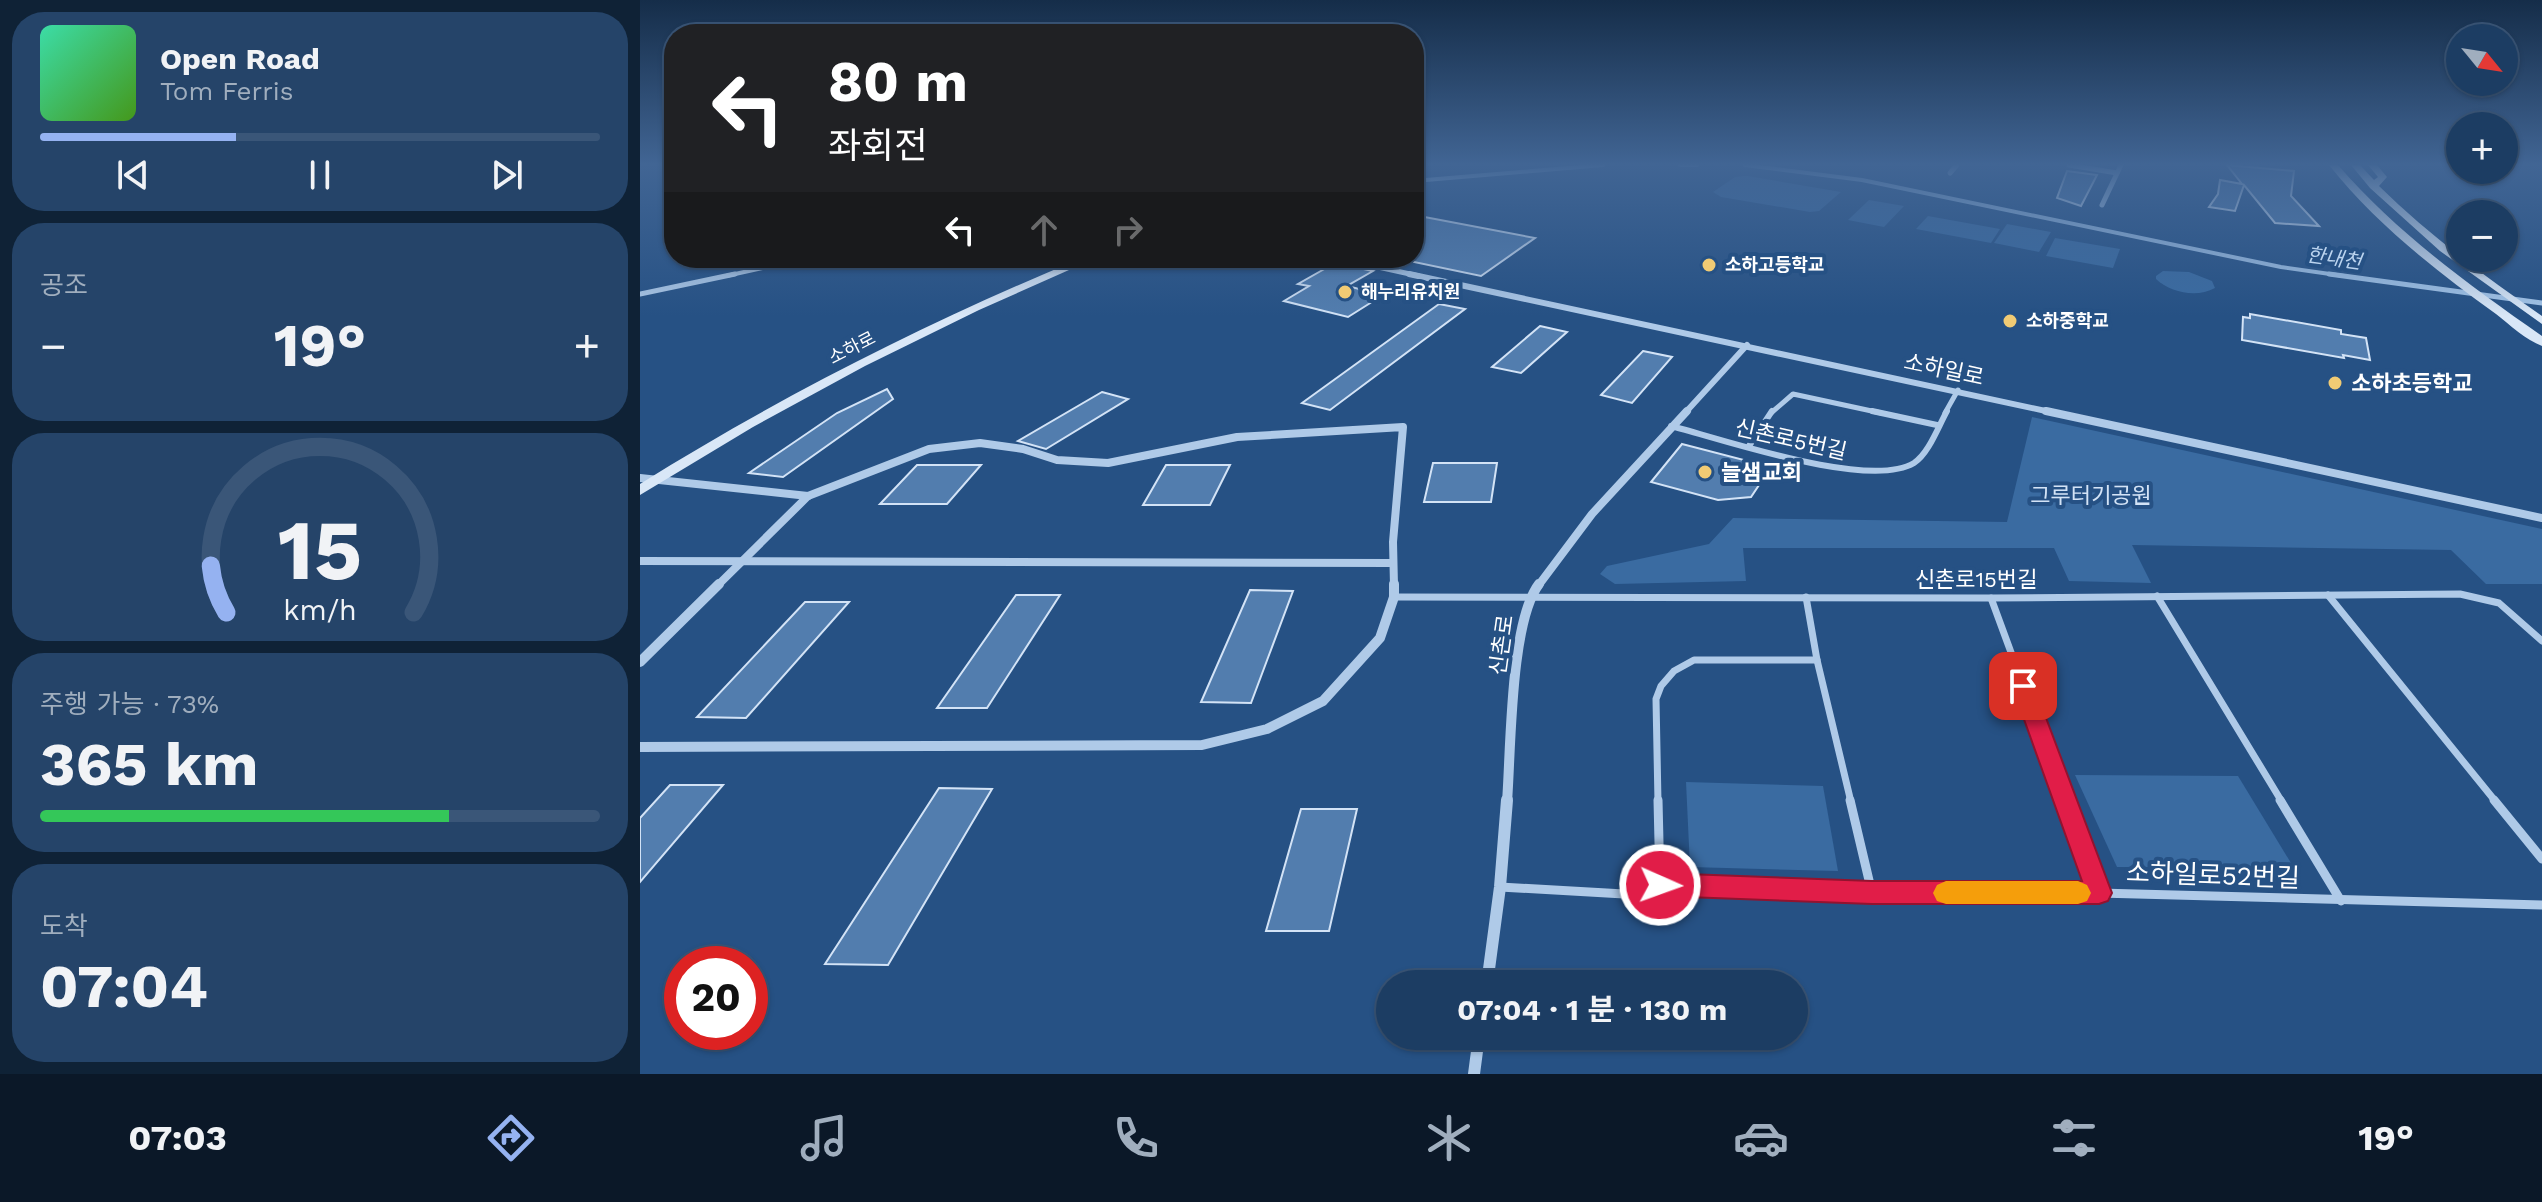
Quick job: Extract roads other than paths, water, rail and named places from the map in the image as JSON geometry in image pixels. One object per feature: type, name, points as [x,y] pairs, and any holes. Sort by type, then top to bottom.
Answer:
[{"type":"main road","points":[[2378,215],[2451,277],[2542,342]]},
{"type":"main road","points":[[2401,215],[2539,319]]},
{"type":"main road","name":"소하로","points":[[640,490],[863,362],[971,309],[1067,268]]},
{"type":"street","name":"소하일로","points":[[1384,268],[2542,518]]},
{"type":"street","name":"신촌로","points":[[1489,970],[1500,887],[1519,649],[1529,597],[1592,514],[1747,345]]},
{"type":"street","points":[[640,662],[808,496],[929,449],[980,443],[1023,449],[1057,460],[1108,463],[1237,437],[1403,427],[1393,563],[1394,597],[1380,638],[1323,701],[1267,729],[1202,745],[640,747]]},
{"type":"street","points":[[640,478],[808,496]]},
{"type":"street","points":[[640,561],[1393,563]]},
{"type":"street","points":[[1474,1074],[1477,1050]]},
{"type":"lane","points":[[640,294],[761,268]]},
{"type":"lane","name":"신촌로5번길","points":[[1671,426],[1835,468],[1902,467],[1915,464],[1958,390]]},
{"type":"lane","points":[[1749,446],[1776,407],[1793,394],[1937,425]]},
{"type":"lane","points":[[2328,595],[2542,859]]},
{"type":"lane","points":[[2157,596],[2341,901]]},
{"type":"lane","name":"신촌로15번길","points":[[1394,597],[2480,596],[2515,614],[2542,641]]},
{"type":"lane","points":[[1806,597],[1817,660],[1872,893]]},
{"type":"lane","points":[[1991,598],[2099,893]]},
{"type":"lane","points":[[1660,885],[1656,699],[1661,686],[1674,671],[1694,660],[1817,660]]},
{"type":"lane","name":"소하일로52번길","points":[[1500,887],[1624,894],[1660,885],[1872,893],[2099,893],[2542,905]]},
{"type":"waterway","name":"한내천","points":[[2031,215],[2281,267],[2344,276]]},
{"type":"waterway","name":"한내천","points":[[2329,274],[2542,303]]},
{"type":"place","name":"소하고등학교","points":[[1709,265]]},
{"type":"place","name":"해누리유치원","points":[[1345,292]]},
{"type":"place","name":"소하중학교","points":[[2010,321]]},
{"type":"place","name":"소하초등학교","points":[[2335,383]]},
{"type":"place","name":"늘샘교회","points":[[1705,472]]},
{"type":"park label","name":"그루터기공원","points":[[2091,495]]}]
